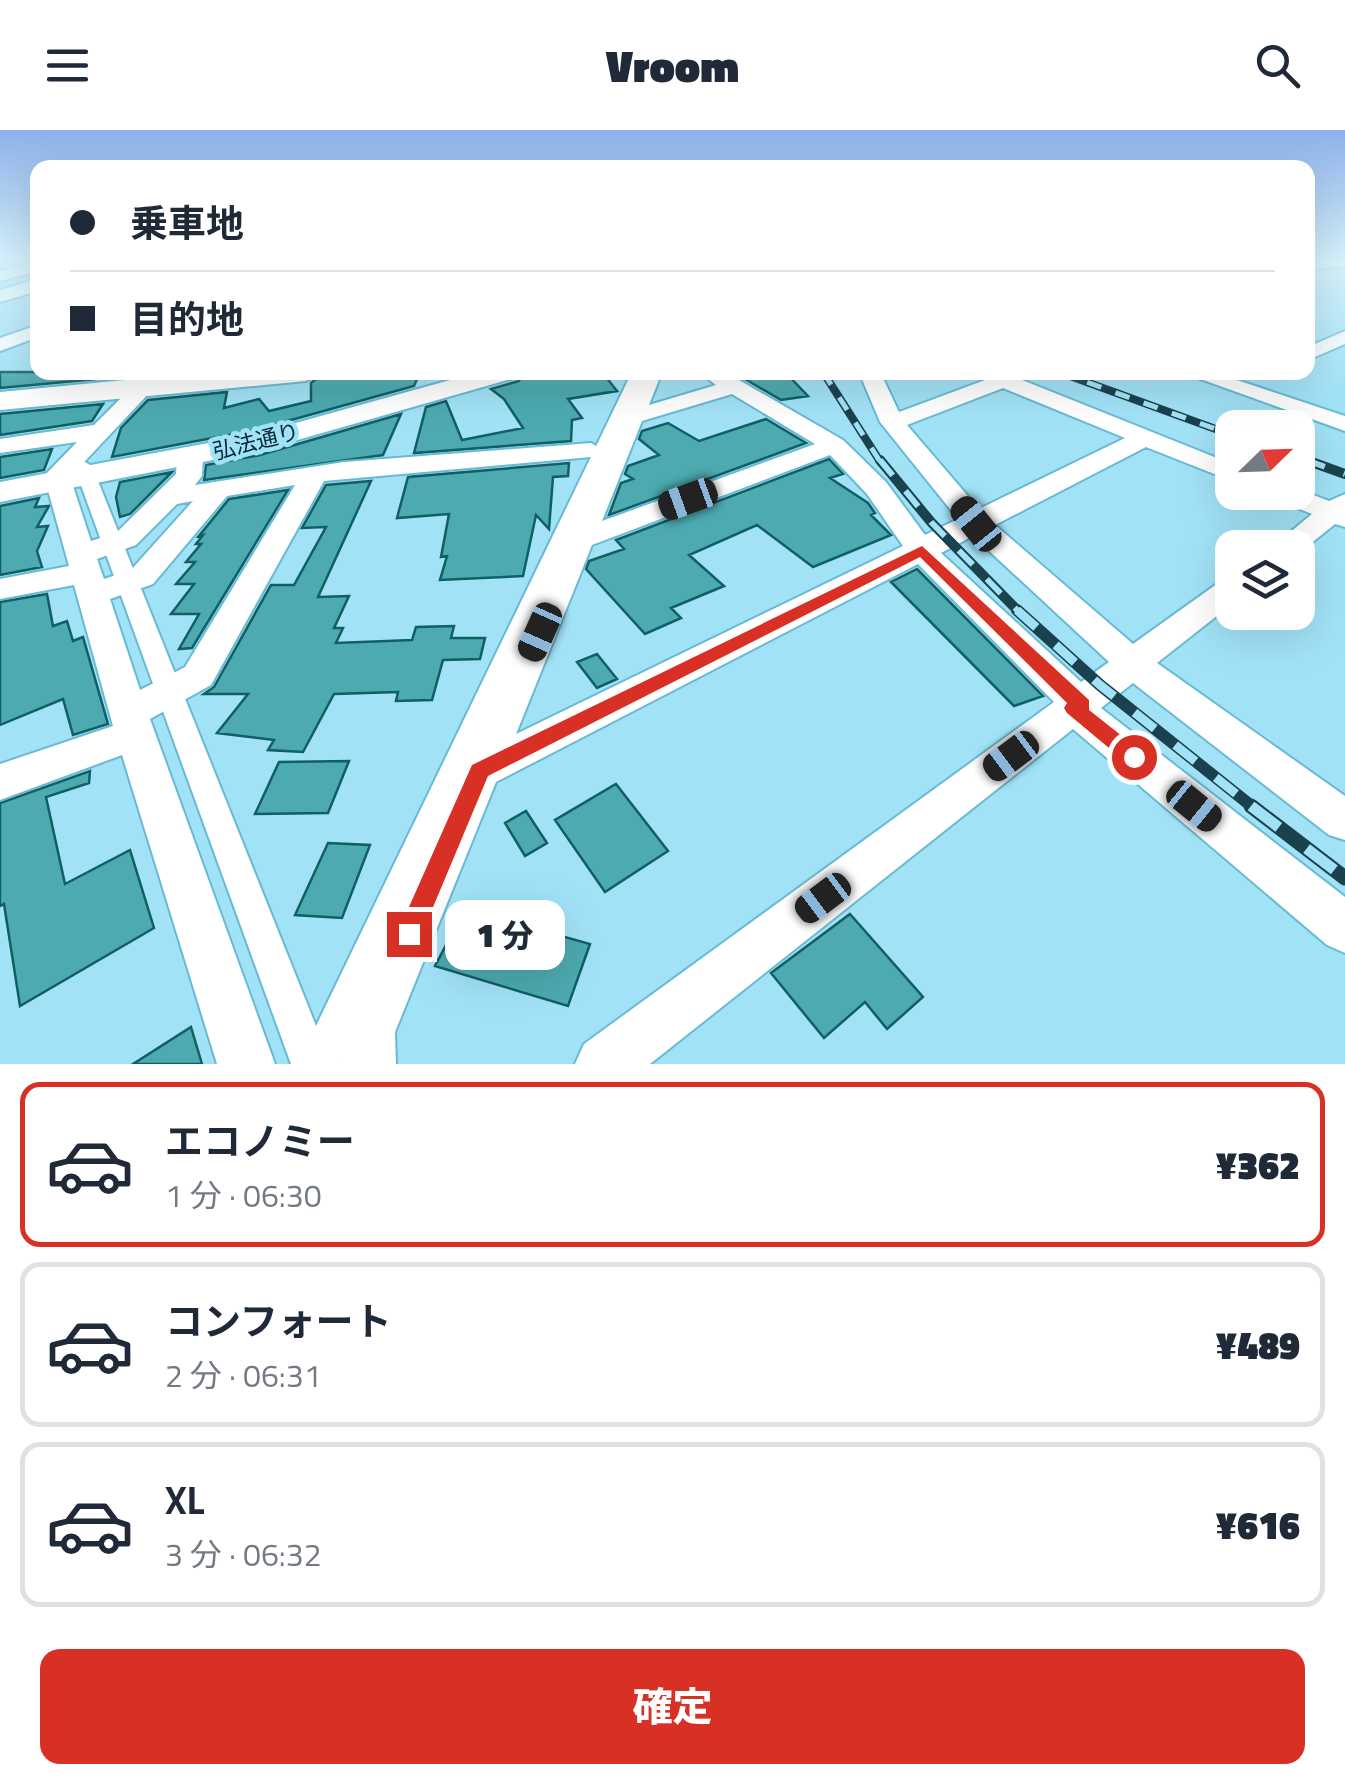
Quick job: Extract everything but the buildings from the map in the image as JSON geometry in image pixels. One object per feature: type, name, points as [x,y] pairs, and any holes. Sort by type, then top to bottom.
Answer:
[{"type":"main road","points":[[0,401],[152,380]]},
{"type":"street","points":[[1315,327],[1345,336]]},
{"type":"street","points":[[0,345],[30,333]]},
{"type":"street","points":[[1315,351],[1345,336]]},
{"type":"street","points":[[0,356],[30,354]]},
{"type":"street","points":[[152,380],[57,476],[77,476],[132,723],[246,1064]]},
{"type":"street","name":"弘法通り","points":[[0,492],[259,442],[480,380]]},
{"type":"street","points":[[314,1064],[635,380]]},
{"type":"street","points":[[367,1064],[367,1032],[648,380]]},
{"type":"street","points":[[722,380],[834,445],[877,488],[922,550],[1078,707],[1345,928]]},
{"type":"street","points":[[873,380],[892,422],[976,524],[1133,664],[1345,821]]},
{"type":"street","points":[[892,422],[985,380]]},
{"type":"street","points":[[1000,380],[1215,466]]},
{"type":"street","points":[[1214,380],[1345,424]]},
{"type":"street","points":[[1241,389],[1258,380]]},
{"type":"street","points":[[632,417],[734,387]]},
{"type":"street","points":[[0,446],[100,431]]},
{"type":"street","points":[[480,771],[1145,438]]},
{"type":"street","points":[[580,539],[834,445]]},
{"type":"street","points":[[168,497],[314,476],[592,450]]},
{"type":"street","points":[[99,570],[189,476],[190,457]]},
{"type":"street","points":[[0,782],[132,723],[169,691],[198,676],[314,476]]},
{"type":"street","points":[[0,589],[99,570],[142,577],[220,488]]},
{"type":"street","points":[[1315,503],[1341,511]]},
{"type":"street","points":[[1313,530],[1341,511]]},
{"type":"street","points":[[99,570],[169,691],[314,1064]]},
{"type":"street","points":[[604,1064],[1215,601]]},
{"type":"railway","points":[[828,380],[881,463]]},
{"type":"railway","points":[[1081,380],[1215,429]]},
{"type":"railway","points":[[880,460],[931,522],[1017,610]]},
{"type":"railway","points":[[1315,463],[1345,474]]},
{"type":"railway","points":[[1017,610],[1100,685],[1254,808]]},
{"type":"railway","points":[[1251,806],[1345,878]]},
{"type":"route","points":[[409,934],[480,771],[922,550],[1082,706],[1074,708],[1134,757]]}]
